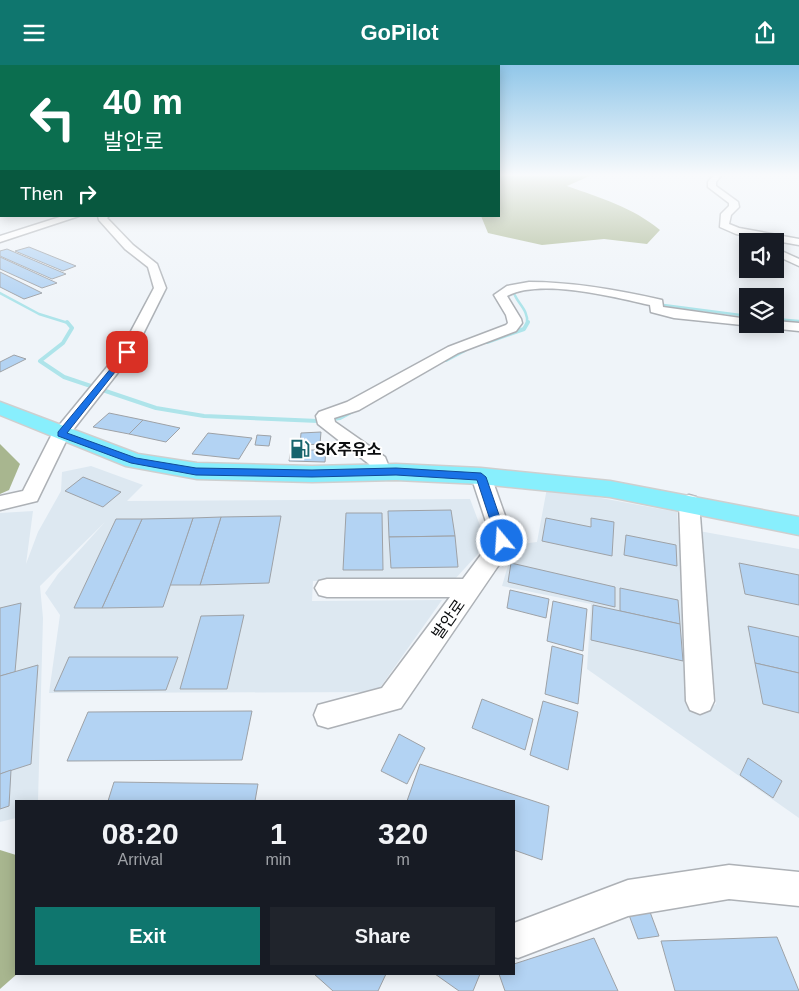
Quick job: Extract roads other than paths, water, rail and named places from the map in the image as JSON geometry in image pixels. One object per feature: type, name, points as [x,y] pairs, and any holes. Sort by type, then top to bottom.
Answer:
[{"type":"main road","points":[[0,408],[61,434],[134,461],[196,471],[312,474],[381,472],[481,477],[610,489],[689,502],[799,525]]},
{"type":"street","points":[[0,239],[70,217]]},
{"type":"street","points":[[0,503],[30,496],[61,434],[127,352],[147,317],[160,288],[153,266],[129,247],[103,217]]},
{"type":"street","points":[[725,217],[724,225],[736,231],[799,242]]},
{"type":"street","points":[[784,256],[799,263]]},
{"type":"street","points":[[381,472],[378,461],[326,420],[453,350],[510,328],[515,319],[500,295],[512,287],[540,284],[656,306],[674,315],[739,322]]},
{"type":"street","points":[[784,326],[799,327]]},
{"type":"street","name":"발안로","points":[[328,715],[391,699],[502,541],[481,477]]},
{"type":"street","points":[[689,502],[700,701]]},
{"type":"street","points":[[327,588],[470,588]]},
{"type":"street","points":[[518,940],[628,898],[729,883],[799,889]]},
{"type":"waterway","points":[[517,290],[513,290],[514,294],[526,314],[527,323]]},
{"type":"waterway","points":[[0,293],[39,314],[68,323]]},
{"type":"waterway","points":[[656,304],[739,315]]},
{"type":"waterway","points":[[784,320],[799,321]]},
{"type":"waterway","points":[[487,342],[524,329],[528,322]]},
{"type":"waterway","points":[[68,323],[72,328],[63,343],[40,361],[64,377],[156,408],[204,416],[318,421],[340,418],[353,411]]},
{"type":"waterway","points":[[446,360],[465,350]]},
{"type":"place","name":"SK주유소","points":[[300,449]]}]
